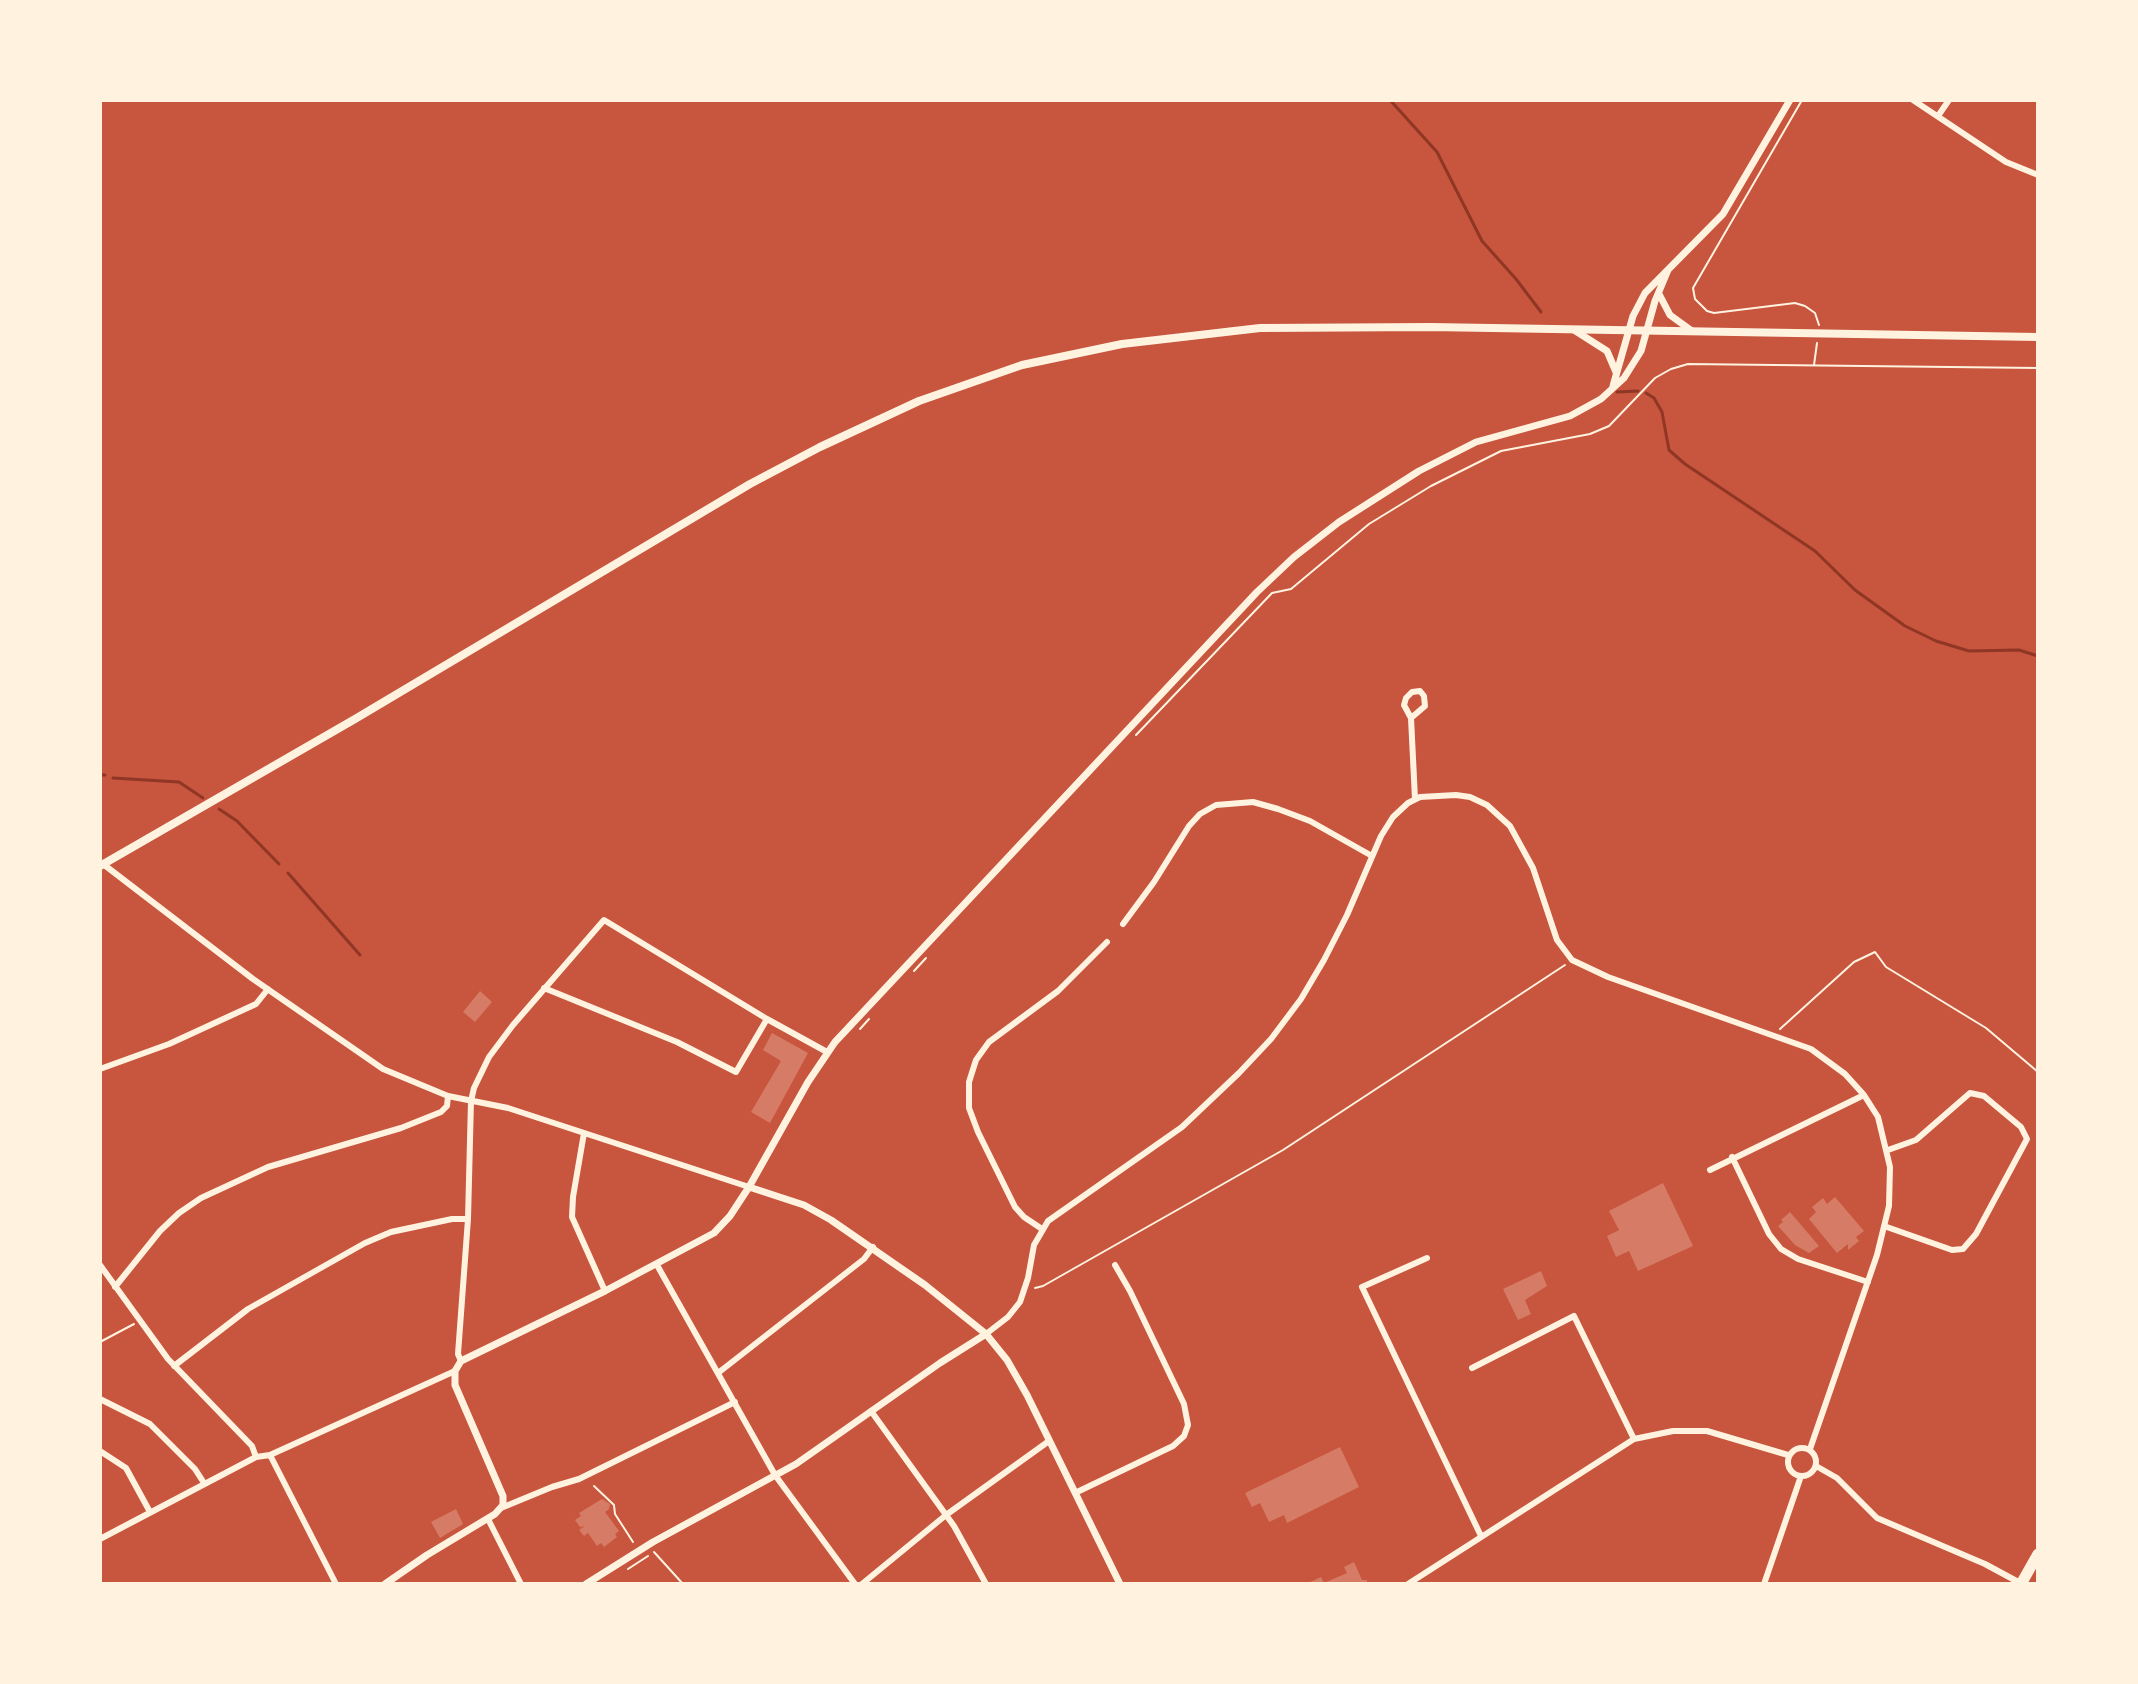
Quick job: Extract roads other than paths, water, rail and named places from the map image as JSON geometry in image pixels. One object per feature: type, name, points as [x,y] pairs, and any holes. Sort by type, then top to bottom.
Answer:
[{"type":"highway","points":[[2023,1581],[2038,1554]]},
{"type":"main road","points":[[100,864],[355,719],[750,484],[883,416],[1022,365],[1203,332],[1309,327],[2038,337]]},
{"type":"street","points":[[1613,387],[1629,331],[1645,293],[1723,214],[1790,100]]},
{"type":"street","points":[[1913,100],[2012,166],[2038,175]]},
{"type":"street","points":[[1938,116],[1949,100]]},
{"type":"street","points":[[100,1529],[102,1538],[256,1457],[270,1455],[455,1371],[464,1359],[708,1238],[730,1216],[749,1187],[827,1052],[863,1010],[1236,615],[1294,557],[1364,504],[1419,471],[1484,439],[1582,411],[1601,399],[1634,367],[1668,270]]},
{"type":"street","points":[[1658,292],[1670,315],[1694,332]]},
{"type":"street","points":[[1574,330],[1607,351],[1617,374]]},
{"type":"street","points":[[1411,718],[1415,799]]},
{"type":"street","points":[[586,1584],[796,1464],[986,1334],[1011,1313],[1025,1288],[1032,1254],[1042,1229],[1067,1205],[1182,1127],[1257,1055],[1290,1014],[1318,969],[1347,915],[1387,825],[1415,799],[1443,794],[1470,797],[1487,805],[1503,819],[1528,856],[1557,940],[1572,960],[1598,973],[1798,1043],[1824,1057],[1845,1074],[1878,1117],[1888,1150],[1891,1187],[1884,1226],[1868,1282],[1810,1449]]},
{"type":"street","points":[[1123,924],[1189,826],[1200,814],[1216,805],[1253,802],[1278,809],[1310,821],[1372,856]]},
{"type":"street","points":[[100,864],[268,989],[383,1069],[448,1096],[508,1108],[804,1205],[873,1247],[986,1334],[1017,1377],[1120,1584]]},
{"type":"street","points":[[464,1359],[458,1354],[474,1088],[489,1057],[604,920],[827,1052]]},
{"type":"street","points":[[1042,1229],[1015,1207],[972,1119],[968,1098],[971,1071],[989,1042],[1058,991],[1107,942]]},
{"type":"street","points":[[544,988],[552,994],[655,1032],[736,1072],[767,1019]]},
{"type":"street","points":[[100,1069],[169,1044],[256,1004],[268,989]]},
{"type":"street","points":[[1884,1226],[1952,1250],[1963,1249],[1976,1234],[2027,1139],[2021,1127],[1984,1096],[1970,1093],[1916,1140],[1888,1150]]},
{"type":"street","points":[[1710,1170],[1864,1095]]},
{"type":"street","points":[[115,1287],[160,1231],[201,1198],[268,1167],[401,1128],[441,1112],[447,1106],[448,1096]]},
{"type":"street","points":[[584,1133],[572,1217],[605,1291]]},
{"type":"street","points":[[1732,1157],[1769,1234],[1781,1249],[1798,1259],[1868,1282]]},
{"type":"street","points":[[174,1366],[248,1309],[365,1243],[391,1232],[452,1219],[468,1219]]},
{"type":"street","points":[[718,1373],[864,1259],[873,1247]]},
{"type":"street","points":[[1427,1258],[1362,1287],[1481,1536]]},
{"type":"street","points":[[100,1265],[174,1366],[252,1446],[256,1457]]},
{"type":"street","points":[[657,1265],[775,1475],[855,1584]]},
{"type":"street","points":[[1075,1493],[1173,1446],[1184,1436],[1188,1425],[1184,1404],[1115,1265]]},
{"type":"street","points":[[1472,1368],[1574,1316],[1634,1439]]},
{"type":"street","points":[[455,1371],[455,1385],[503,1496],[501,1508]]},
{"type":"street","points":[[100,1399],[150,1424],[195,1469],[204,1483]]},
{"type":"street","points":[[385,1584],[501,1508],[579,1479],[735,1402]]},
{"type":"street","points":[[871,1411],[946,1515],[986,1584]]},
{"type":"street","points":[[1408,1584],[1634,1439],[1673,1431],[1707,1431],[1788,1455]]},
{"type":"street","points":[[862,1584],[946,1515],[1049,1441]]},
{"type":"street","points":[[1788,1455],[1796,1448],[1810,1449]]},
{"type":"street","points":[[1788,1455],[1789,1468],[1801,1476],[1816,1466],[1810,1449]]},
{"type":"street","points":[[100,1451],[126,1468],[150,1512]]},
{"type":"street","points":[[270,1455],[336,1584]]},
{"type":"street","points":[[1816,1466],[1837,1478],[1877,1518],[2023,1581]]},
{"type":"street","points":[[1764,1584],[1801,1476]]},
{"type":"street","points":[[488,1519],[521,1584]]},
{"type":"waterway","points":[[1390,100],[1437,152],[1482,241],[1541,312]]},
{"type":"waterway","points":[[1617,392],[1638,391]]},
{"type":"waterway","points":[[1646,393],[1654,398],[1662,412],[1669,450],[1685,464],[1815,551],[1855,590],[1905,626],[1936,641],[1969,651],[2019,650],[2038,656]]},
{"type":"waterway","points":[[100,775],[105,775]]},
{"type":"waterway","points":[[113,778],[179,782],[203,798]]},
{"type":"waterway","points":[[219,809],[237,821],[279,864]]},
{"type":"waterway","points":[[288,873],[360,955]]}]
